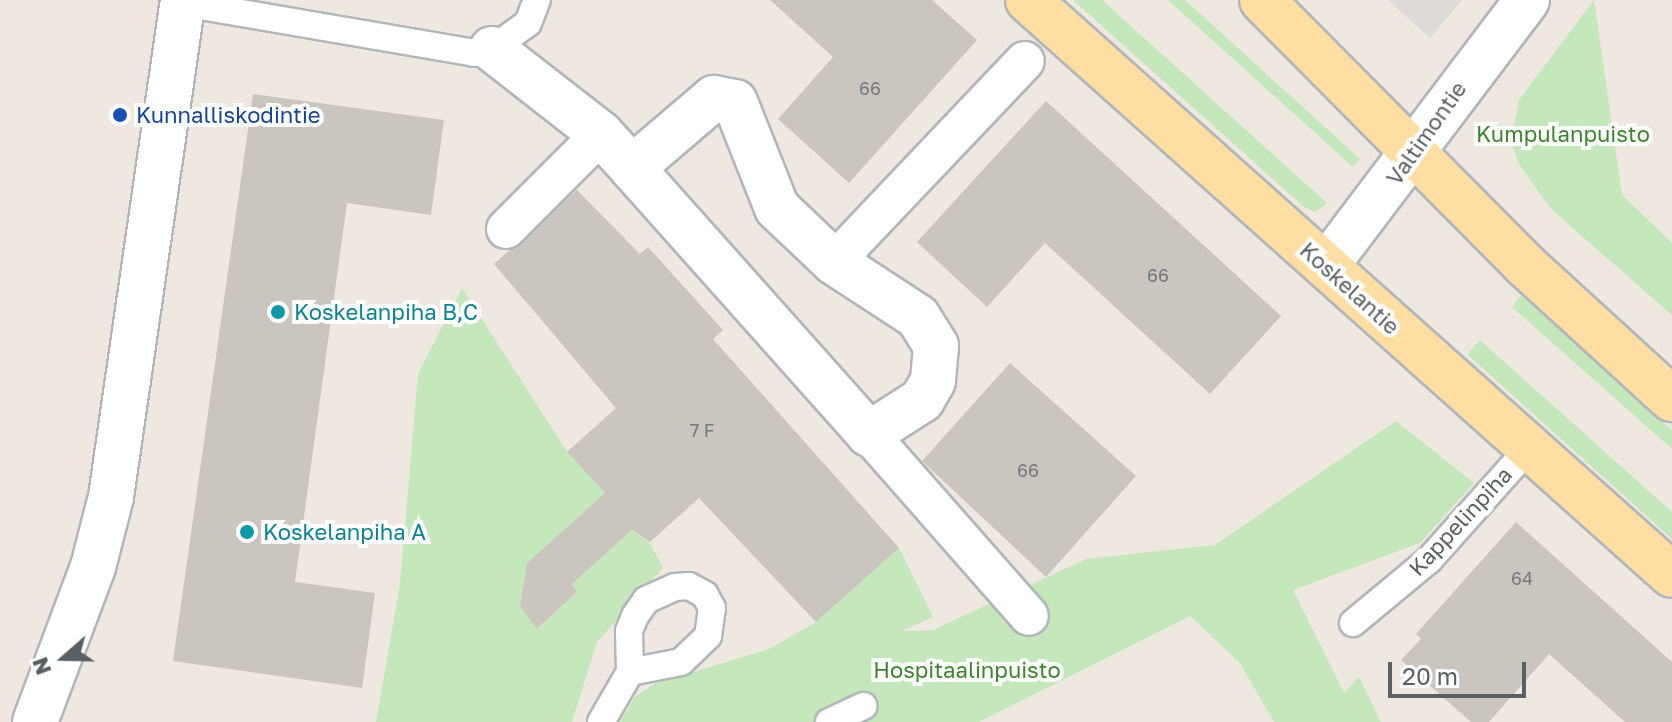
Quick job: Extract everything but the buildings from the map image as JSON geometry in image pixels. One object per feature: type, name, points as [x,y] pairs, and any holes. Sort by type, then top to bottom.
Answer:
[{"type":"main road","name":"Koskelantie","points":[[1028,0],[1672,575]]},
{"type":"main road","points":[[1262,0],[1412,155],[1672,399]]},
{"type":"street","name":"Valtimontie","points":[[1326,266],[1527,0]]},
{"type":"street","points":[[35,722],[93,567],[111,497],[183,2]]},
{"type":"street","points":[[492,49],[601,134],[1029,616]]},
{"type":"street","points":[[834,262],[1025,61]]},
{"type":"street","points":[[632,168],[714,98],[735,102],[777,208],[834,262],[918,317],[936,346],[933,381],[922,400],[869,434]]},
{"type":"street","points":[[506,229],[601,134]]},
{"type":"lane","points":[[183,2],[446,49],[492,49],[528,23],[537,0]]},
{"type":"lane","name":"Kappelinpiha","points":[[1353,623],[1429,560],[1529,448]]},
{"type":"lane","points":[[601,722],[630,672]]},
{"type":"lane","points":[[829,722],[864,706]]},
{"type":"shaded area","points":[[1388,0],[1462,0],[1430,38]]},
{"type":"green space","points":[[1073,0],[1102,0],[1327,203],[1315,212],[1304,207]]},
{"type":"green space","points":[[1168,0],[1185,0],[1360,159],[1353,167]]},
{"type":"green space","name":"Kumpulanpuisto","points":[[1594,0],[1622,195],[1672,243],[1672,315],[1551,209],[1519,164],[1511,141],[1519,100]]},
{"type":"green space","points":[[462,288],[567,452],[605,493],[527,563],[520,606],[538,629],[577,592],[572,584],[632,530],[650,543],[663,568],[597,642],[572,722],[376,722],[400,584],[418,374]]},
{"type":"green space","points":[[1521,295],[1672,430],[1672,449],[1512,307]]},
{"type":"green space","points":[[1480,340],[1672,512],[1672,539],[1467,354]]},
{"type":"green space","name":"Hospitaalinpuisto","points":[[1396,421],[1474,483],[1420,543],[1293,590],[1344,693],[1359,677],[1381,722],[1274,722],[1240,663],[1190,616],[979,722],[620,722],[635,697],[654,684],[769,649],[816,622],[899,548],[933,617],[901,631],[933,630],[1086,559],[1215,545]]},
{"type":"place","name":"Kunnalliskodintie","points":[[120,115]]},
{"type":"place","name":"Koskelanpiha B,C","points":[[278,312]]},
{"type":"place","name":"Koskelanpiha A","points":[[247,532]]}]
